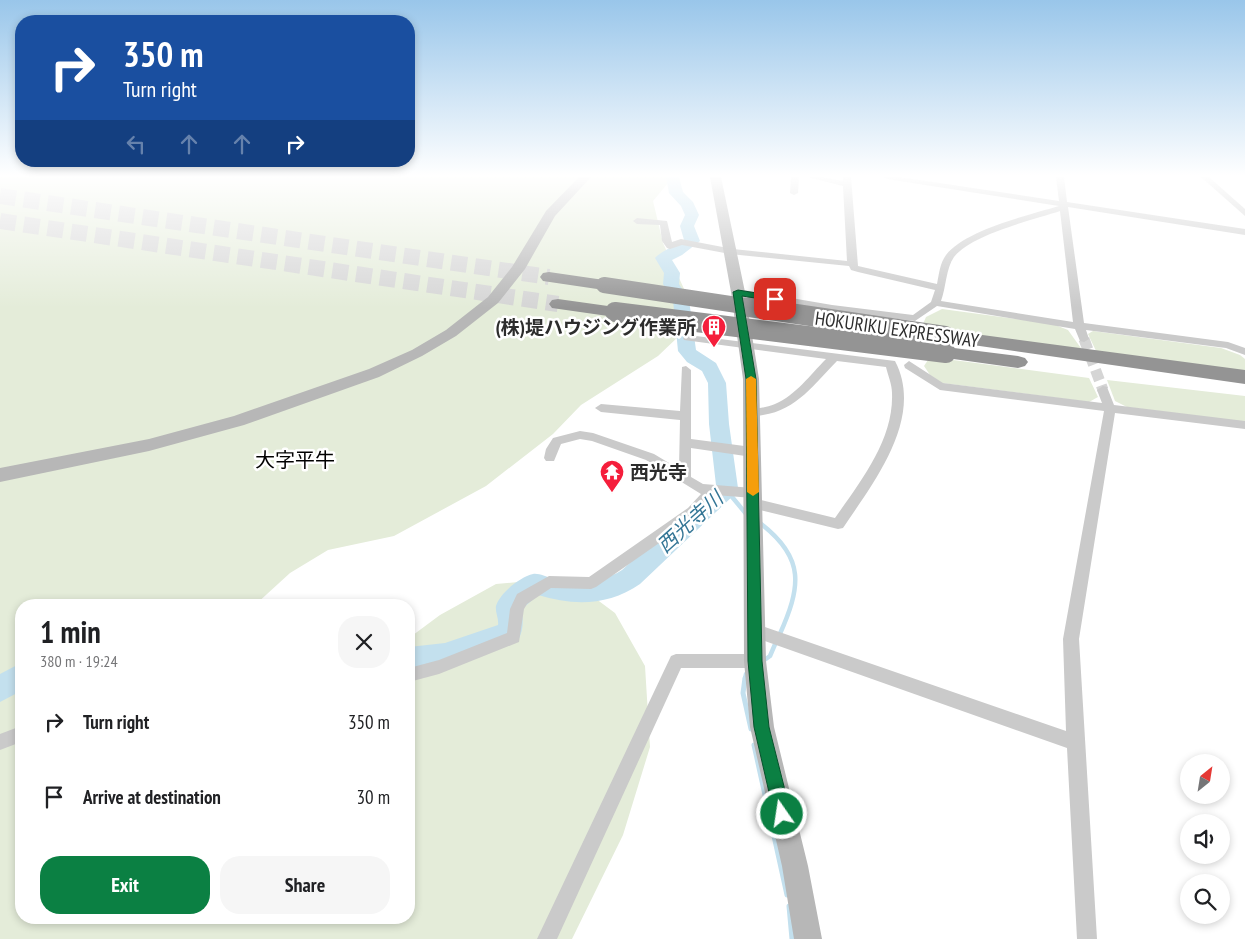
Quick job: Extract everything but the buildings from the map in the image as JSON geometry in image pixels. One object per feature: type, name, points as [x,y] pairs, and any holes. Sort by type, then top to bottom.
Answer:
[{"type":"highway","name":"HOKURIKU EXPRESSWAY","points":[[549,277],[946,344]]},
{"type":"highway","name":"HOKURIKU EXPRESSWAY","points":[[558,304],[615,312],[946,344],[1244,381]]},
{"type":"main road","points":[[0,475],[148,444],[238,421],[374,373],[417,353],[451,333],[493,300],[518,270],[546,221]]},
{"type":"main road","points":[[723,221],[738,292],[751,379],[755,661],[762,727],[795,866],[808,939]]},
{"type":"street","points":[[644,221],[664,223],[664,235],[666,242],[670,246],[681,242],[729,250],[852,264]]},
{"type":"street","points":[[849,221],[852,264],[854,268],[941,288]]},
{"type":"street","points":[[738,292],[832,308],[915,318],[935,303],[941,288],[946,263],[956,250],[989,232],[1020,221]]},
{"type":"street","points":[[1066,221],[1079,326],[1084,339]]},
{"type":"street","points":[[1170,221],[1245,232]]},
{"type":"street","points":[[935,303],[1079,326],[1228,345],[1245,352]]},
{"type":"street","points":[[832,308],[837,357]]},
{"type":"street","points":[[688,338],[909,365],[919,360],[915,318]]},
{"type":"street","points":[[752,414],[763,413],[792,401],[837,357]]},
{"type":"street","points":[[550,458],[552,449],[557,441],[580,436],[593,437],[650,458],[700,489],[753,498],[838,524],[879,464],[895,420],[899,396],[891,364]]},
{"type":"street","points":[[909,365],[940,386],[1245,425]]},
{"type":"street","points":[[685,479],[686,370]]},
{"type":"street","points":[[1087,939],[1071,639],[1110,408],[1104,390]]},
{"type":"street","points":[[601,408],[686,416]]},
{"type":"street","points":[[685,442],[752,452]]},
{"type":"street","points":[[415,673],[439,667],[514,637],[517,609],[522,599],[549,582],[591,583],[693,512],[711,491]]},
{"type":"street","points":[[756,631],[1075,742]]},
{"type":"street","points":[[547,939],[676,661],[755,661]]},
{"type":"street","points":[[0,742],[15,736]]},
{"type":"green space","points":[[0,221],[658,221],[663,243],[685,291],[689,314],[679,336],[658,356],[581,405],[553,434],[486,486],[394,536],[328,550],[290,573],[262,599],[15,599],[15,924],[415,924],[415,634],[440,615],[496,584],[539,580],[580,587],[615,613],[645,666],[650,747],[623,835],[572,939],[0,939]]},
{"type":"green space","points":[[942,309],[1053,324],[1068,330],[1083,351],[927,329],[922,326],[926,317]]},
{"type":"green space","points":[[1093,331],[1221,348],[1240,355],[1245,359],[1245,371],[1097,353],[1088,334]]},
{"type":"green space","points":[[930,357],[1089,378],[1098,397],[1089,402],[942,383],[930,375],[924,366]]},
{"type":"green space","points":[[1107,380],[1245,396],[1245,422],[1127,407],[1115,401]]},
{"type":"waterway","name":"西光寺川","points":[[415,658],[445,655],[509,633],[511,620],[508,608],[516,598],[535,584],[576,592],[598,591],[619,585],[631,577],[727,488],[719,424],[717,383],[709,367],[693,358],[687,351],[681,300],[671,284],[672,273],[663,258],[677,252],[692,241],[687,226],[689,221]]},
{"type":"waterway","points":[[728,492],[747,515]]},
{"type":"waterway","points":[[760,523],[775,536],[785,549],[792,561],[795,574],[792,603],[779,636]]},
{"type":"waterway","points":[[763,661],[770,656],[776,642]]},
{"type":"waterway","points":[[745,679],[746,674]]},
{"type":"waterway","points":[[745,678],[743,693],[751,729]]},
{"type":"waterway","name":"西光寺川","points":[[0,689],[15,680]]},
{"type":"waterway","points":[[754,745],[787,895]]},
{"type":"waterway","points":[[789,906],[792,939]]},
{"type":"tunnel","points":[[0,221],[558,304]]},
{"type":"tunnel","points":[[168,221],[549,277]]},
{"type":"tunnel","points":[[1084,339],[1103,390]]},
{"type":"slow traffic","points":[[751,379],[753,492]]},
{"type":"place","name":"(株)堤ハウジング作業所","points":[[714,348]]},
{"type":"place","name":"西光寺","points":[[612,493]]},
{"type":"district","name":"大字平牛","points":[[295,460]]},
{"type":"route","points":[[775,299],[738,292],[751,379],[757,692],[762,727],[782,814]]}]
